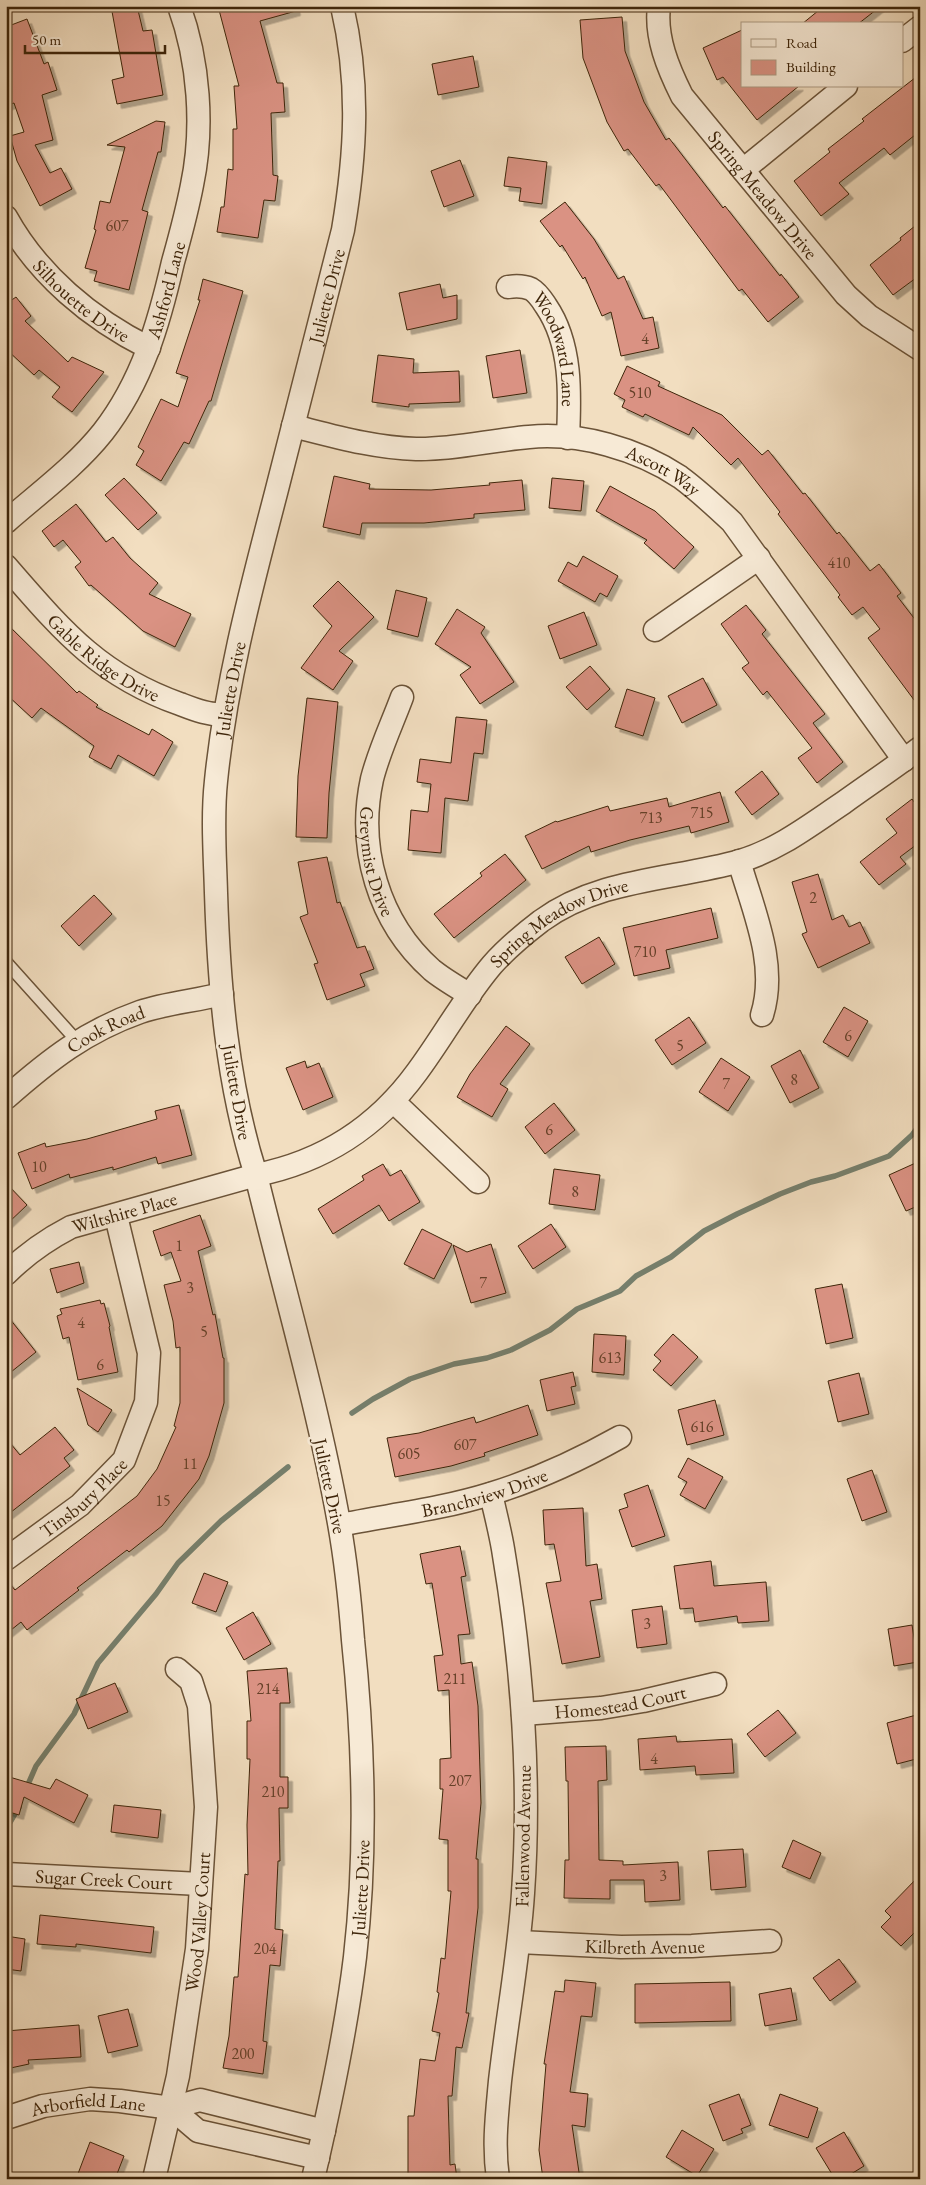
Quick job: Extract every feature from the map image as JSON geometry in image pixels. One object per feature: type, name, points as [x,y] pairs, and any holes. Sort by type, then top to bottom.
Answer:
[{"type":"street","name":"Ashford Lane","points":[[6,522],[77,461],[103,432],[125,399],[149,348],[161,312],[192,184],[197,143],[197,98],[192,55],[179,6]]},
{"type":"street","name":"Juliette Drive","points":[[316,2168],[338,2064],[355,1957],[361,1880],[363,1788],[359,1700],[340,1525],[314,1410],[256,1175],[244,1137],[231,1071],[217,948],[215,843],[216,785],[224,714],[239,633],[343,230],[352,180],[355,129],[354,80],[348,32],[342,6]]},
{"type":"street","name":"Spring Meadow Drive","points":[[659,6],[657,20],[661,42],[669,70],[682,96],[846,295],[869,316],[919,347]]},
{"type":"street","points":[[904,39],[920,27]]},
{"type":"street","points":[[743,170],[844,88]]},
{"type":"street","name":"Silhouette Drive","points":[[6,217],[17,237],[64,291],[94,315],[130,339],[149,348]]},
{"type":"street","name":"Woodward Lane","points":[[508,287],[530,289],[538,294],[550,313],[562,343],[567,365],[570,396],[568,438]]},
{"type":"street","name":"Ascott Way","points":[[293,426],[357,442],[416,449],[444,448],[532,436],[568,438],[615,447],[641,457],[678,476],[704,495],[732,522],[912,754]]},
{"type":"street","points":[[655,630],[759,558]]},
{"type":"street","name":"Gable Ridge Drive","points":[[6,566],[63,631],[96,661],[158,697],[194,709],[218,715],[224,714]]},
{"type":"street","name":"Greymist Drive","points":[[402,697],[373,777],[368,803],[367,830],[370,860],[377,888],[391,919],[409,946],[432,970],[470,995]]},
{"type":"street","name":"Spring Meadow Drive","points":[[256,1175],[280,1170],[317,1156],[349,1139],[372,1123],[417,1073],[492,964],[518,939],[544,919],[572,903],[599,891],[632,882],[739,861],[766,852],[797,835],[912,754]]},
{"type":"street","points":[[739,861],[766,957],[768,980],[762,1014]]},
{"type":"street","name":"Cook Road","points":[[6,1098],[46,1063],[104,1026],[141,1012],[222,994]]},
{"type":"street","points":[[393,1101],[478,1182]]},
{"type":"street","name":"Wiltshire Place","points":[[6,1274],[27,1253],[49,1238],[71,1228],[256,1175]]},
{"type":"street","name":"Tinsbury Place","points":[[6,1559],[80,1505],[124,1460],[146,1402],[149,1353],[116,1216]]},
{"type":"street","name":"Branchview Drive","points":[[340,1525],[491,1494],[533,1479],[620,1437]]},
{"type":"street","name":"Fallenwood Avenue","points":[[491,1494],[506,1566],[523,1714],[525,1805],[523,1891],[519,1942],[503,2049],[495,2133],[498,2179]]},
{"type":"street","name":"Wood Valley Court","points":[[154,2179],[178,2076],[197,1949],[206,1807],[199,1706],[191,1681],[178,1669]]},
{"type":"street","name":"Homestead Court","points":[[523,1714],[601,1708],[643,1701],[714,1684]]},
{"type":"street","name":"Sugar Creek Court","points":[[6,1874],[200,1884]]},
{"type":"street","name":"Kilbreth Avenue","points":[[519,1942],[621,1947],[692,1946],[770,1940]]},
{"type":"street","name":"Arborfield Lane","points":[[6,2118],[43,2106],[90,2099],[171,2108],[200,2100],[324,2131]]},
{"type":"street","name":"Arborfield Lane","points":[[171,2108],[198,2131],[316,2168]]},
{"type":"lane","points":[[6,962],[78,1041]]},
{"type":"building","points":[[111,6],[137,6],[143,31],[152,30],[163,95],[117,104],[112,80],[124,77]]},
{"type":"building","points":[[218,6],[295,6],[296,11],[260,21],[277,83],[283,83],[285,112],[271,113],[273,175],[278,176],[275,201],[264,200],[258,238],[217,232],[221,207],[224,207],[228,169],[233,170],[233,129],[237,129],[234,86],[239,86]]},
{"type":"building","points":[[824,6],[881,6],[861,22],[804,22]]},
{"type":"building","points":[[622,17],[625,51],[644,102],[666,140],[669,138],[723,208],[725,206],[799,297],[768,322],[742,289],[739,291],[659,184],[656,186],[628,149],[624,151],[607,122],[583,58],[580,20]]},
{"type":"building","points":[[27,19],[44,64],[48,62],[57,90],[42,95],[53,140],[35,145],[50,173],[61,168],[72,189],[40,206],[17,161],[10,136],[24,132],[14,103],[6,106],[6,27]]},
{"type":"building","points":[[741,30],[741,88],[797,88],[757,120],[723,77],[717,80],[703,48]]},
{"type":"building","points":[[473,56],[479,87],[438,95],[432,64]]},
{"type":"building","points":[[920,74],[920,131],[890,155],[884,148],[839,183],[849,194],[821,216],[794,181],[830,152],[828,149],[864,121],[862,119]]},
{"type":"building","points":[[156,121],[165,122],[161,152],[158,152],[142,210],[148,212],[129,290],[94,281],[97,271],[85,268],[96,230],[94,229],[100,201],[110,203],[125,147],[107,145]]},
{"type":"building","points":[[508,157],[547,162],[542,204],[519,201],[521,188],[504,186]]},
{"type":"building","points":[[460,160],[474,196],[444,207],[431,171]]},
{"type":"building","points":[[565,202],[594,239],[618,279],[624,276],[643,319],[653,317],[659,348],[621,356],[611,312],[602,316],[585,277],[583,279],[562,245],[560,247],[540,221]]},
{"type":"building","points":[[920,222],[920,275],[893,295],[870,265]]},
{"type":"building","points":[[203,279],[243,291],[211,401],[209,401],[189,444],[184,442],[161,481],[136,465],[144,451],[138,447],[161,399],[178,407],[188,377],[176,373],[200,300],[198,300]]},
{"type":"building","points":[[440,284],[443,298],[457,295],[457,319],[407,330],[399,293]]},
{"type":"building","points":[[16,297],[31,316],[25,321],[68,362],[72,357],[104,372],[72,412],[52,397],[60,387],[39,370],[34,375],[6,349],[6,304]]},
{"type":"building","points":[[520,350],[527,393],[493,398],[486,356]]},
{"type":"building","points":[[378,355],[414,359],[413,373],[459,371],[460,402],[409,404],[409,407],[372,402]]},
{"type":"building","points":[[627,366],[660,382],[658,386],[722,415],[762,455],[768,450],[803,494],[805,493],[837,534],[839,532],[870,571],[879,564],[901,593],[897,596],[920,626],[920,708],[868,638],[880,629],[863,607],[852,615],[838,597],[840,595],[778,514],[780,512],[738,458],[731,465],[693,427],[689,435],[645,414],[643,417],[622,407],[625,400],[614,394]]},
{"type":"building","points":[[334,476],[370,484],[369,489],[431,490],[522,480],[525,510],[474,514],[474,518],[424,523],[362,523],[360,535],[323,527]]},
{"type":"building","points":[[124,478],[157,513],[138,530],[105,495]]},
{"type":"building","points":[[552,478],[584,481],[581,511],[549,508]]},
{"type":"building","points":[[610,486],[655,511],[694,547],[674,569],[644,543],[647,540],[596,511]]},
{"type":"building","points":[[76,504],[106,542],[113,537],[130,558],[158,583],[149,594],[191,614],[175,647],[143,631],[91,585],[89,586],[75,567],[81,562],[63,540],[54,547],[42,531]]},
{"type":"building","points":[[583,556],[618,576],[607,597],[600,593],[595,602],[558,581],[568,562],[577,567]]},
{"type":"building","points":[[338,581],[374,617],[339,651],[353,661],[333,690],[301,668],[332,626],[313,606]]},
{"type":"building","points":[[396,590],[427,598],[418,637],[387,629]]},
{"type":"building","points":[[746,605],[766,630],[762,634],[825,714],[813,723],[843,762],[817,783],[798,758],[812,748],[767,691],[763,695],[742,668],[749,663],[721,624]]},
{"type":"building","points":[[457,609],[485,627],[481,633],[514,682],[480,704],[460,675],[471,667],[435,644]]},
{"type":"building","points":[[584,612],[597,645],[560,659],[548,626]]},
{"type":"building","points":[[6,623],[77,693],[79,691],[98,705],[96,707],[149,735],[152,729],[173,742],[154,776],[118,755],[111,769],[89,757],[94,746],[41,708],[32,718],[6,694]]},
{"type":"building","points":[[590,666],[610,689],[587,710],[566,687]]},
{"type":"building","points":[[703,678],[717,705],[682,723],[668,696]]},
{"type":"building","points":[[627,689],[655,698],[643,736],[615,727]]},
{"type":"building","points":[[307,698],[338,702],[329,793],[327,838],[296,837],[298,776]]},
{"type":"building","points":[[456,717],[487,720],[483,754],[474,753],[468,801],[445,798],[441,853],[408,850],[411,810],[428,812],[431,784],[417,782],[420,759],[451,763]]},
{"type":"building","points":[[762,771],[779,794],[752,815],[735,792]]},
{"type":"building","points":[[720,792],[729,822],[691,833],[689,826],[630,840],[591,852],[589,846],[542,869],[525,836],[556,821],[608,806],[610,811],[667,798],[669,807]]},
{"type":"building","points":[[912,799],[920,810],[920,842],[900,857],[906,864],[879,885],[860,862],[897,833],[886,819]]},
{"type":"building","points":[[505,854],[526,880],[454,938],[434,914],[482,876],[480,873]]},
{"type":"building","points":[[327,857],[337,903],[340,902],[357,948],[365,946],[374,969],[360,974],[365,986],[327,1000],[314,964],[318,963],[300,917],[308,914],[298,862]]},
{"type":"building","points":[[818,874],[832,920],[843,915],[849,927],[860,922],[870,943],[818,968],[802,934],[807,932],[792,882]]},
{"type":"building","points":[[94,895],[112,914],[79,946],[61,926]]},
{"type":"building","points":[[711,908],[718,938],[666,950],[670,968],[634,976],[623,928]]},
{"type":"building","points":[[599,937],[615,964],[582,984],[565,957]]},
{"type":"building","points":[[844,1007],[868,1021],[848,1057],[823,1042]]},
{"type":"building","points":[[689,1017],[706,1043],[672,1065],[655,1040]]},
{"type":"building","points":[[506,1026],[530,1044],[500,1084],[508,1089],[492,1117],[457,1097],[470,1074]]},
{"type":"building","points":[[800,1050],[819,1088],[790,1103],[771,1066]]},
{"type":"building","points":[[721,1058],[750,1077],[728,1111],[699,1092]]},
{"type":"building","points":[[305,1061],[307,1068],[319,1063],[333,1097],[303,1110],[286,1068]]},
{"type":"building","points":[[554,1103],[575,1130],[545,1154],[525,1127]]},
{"type":"building","points":[[179,1105],[192,1155],[158,1164],[156,1157],[113,1170],[113,1167],[70,1178],[69,1174],[32,1189],[18,1153],[45,1143],[46,1147],[87,1139],[157,1119],[155,1111]]},
{"type":"building","points":[[920,1161],[920,1205],[906,1211],[889,1175]]},
{"type":"building","points":[[383,1164],[390,1176],[401,1170],[420,1202],[389,1221],[379,1205],[333,1234],[318,1209],[364,1180],[362,1176]]},
{"type":"building","points":[[554,1169],[600,1175],[595,1210],[549,1204]]},
{"type":"building","points":[[6,1183],[27,1205],[6,1225]]},
{"type":"building","points":[[200,1215],[211,1246],[198,1251],[213,1315],[215,1314],[224,1358],[224,1403],[209,1456],[199,1479],[162,1526],[129,1552],[127,1550],[77,1588],[79,1590],[27,1630],[21,1622],[6,1634],[6,1579],[15,1590],[137,1496],[157,1469],[176,1427],[174,1426],[180,1403],[180,1347],[176,1348],[173,1321],[164,1285],[181,1281],[171,1252],[161,1256],[153,1231]]},
{"type":"building","points":[[551,1224],[566,1247],[533,1269],[518,1246]]},
{"type":"building","points":[[422,1229],[452,1244],[434,1279],[404,1264]]},
{"type":"building","points":[[491,1244],[506,1293],[471,1303],[453,1245],[467,1252]]},
{"type":"building","points":[[79,1262],[84,1283],[57,1293],[50,1269]]},
{"type":"building","points":[[842,1284],[853,1338],[826,1344],[815,1289]]},
{"type":"building","points":[[100,1300],[101,1304],[104,1303],[110,1326],[118,1372],[78,1380],[69,1337],[63,1339],[57,1316],[62,1314],[60,1309]]},
{"type":"building","points":[[6,1314],[36,1352],[6,1376]]},
{"type":"building","points":[[594,1334],[626,1336],[624,1375],[592,1372]]},
{"type":"building","points":[[673,1334],[698,1357],[671,1386],[653,1370],[661,1361],[654,1355]]},
{"type":"building","points":[[573,1372],[576,1386],[571,1387],[575,1404],[547,1411],[540,1380]]},
{"type":"building","points":[[859,1373],[869,1414],[838,1422],[828,1381]]},
{"type":"building","points":[[77,1388],[112,1410],[98,1432],[88,1425]]},
{"type":"building","points":[[715,1400],[724,1435],[687,1445],[678,1410]]},
{"type":"building","points":[[528,1405],[538,1435],[484,1453],[485,1456],[451,1466],[395,1477],[387,1438],[419,1433],[474,1417],[476,1423]]},
{"type":"building","points":[[55,1427],[74,1450],[64,1458],[70,1466],[6,1516],[6,1438],[20,1455]]},
{"type":"building","points":[[688,1458],[723,1477],[705,1509],[680,1495],[687,1482],[678,1477]]},
{"type":"building","points":[[872,1470],[887,1512],[862,1521],[847,1479]]},
{"type":"building","points":[[648,1485],[665,1536],[632,1547],[619,1510],[628,1507],[624,1494]]},
{"type":"building","points":[[583,1508],[586,1566],[597,1564],[602,1599],[590,1601],[600,1657],[562,1664],[546,1583],[561,1581],[554,1544],[545,1545],[543,1510]]},
{"type":"building","points":[[460,1546],[466,1576],[461,1577],[470,1634],[458,1635],[461,1664],[472,1662],[478,1706],[481,1803],[476,1859],[478,1859],[478,1908],[466,2013],[469,2013],[462,2048],[456,2047],[452,2096],[448,2096],[450,2165],[455,2164],[457,2179],[408,2179],[408,2116],[414,2116],[420,2059],[435,2061],[440,2033],[432,2031],[439,1993],[437,1992],[441,1958],[445,1959],[451,1891],[448,1891],[448,1840],[439,1839],[443,1789],[440,1789],[440,1759],[451,1758],[449,1690],[438,1691],[434,1656],[443,1655],[432,1583],[426,1584],[420,1554]]},
{"type":"building","points":[[711,1561],[714,1586],[766,1582],[769,1621],[738,1623],[737,1616],[695,1622],[693,1608],[680,1609],[674,1566]]},
{"type":"building","points":[[204,1573],[228,1582],[216,1612],[192,1603]]},
{"type":"building","points":[[662,1606],[667,1644],[637,1648],[632,1610]]},
{"type":"building","points":[[253,1612],[271,1644],[244,1660],[226,1628]]},
{"type":"building","points":[[912,1625],[918,1662],[894,1666],[888,1629]]},
{"type":"building","points":[[287,1668],[290,1703],[280,1703],[280,1777],[288,1777],[288,1808],[279,1808],[280,1861],[278,1861],[275,1929],[283,1930],[280,1966],[270,1965],[263,2041],[267,2042],[263,2074],[223,2068],[229,2036],[234,1977],[238,1977],[245,1874],[248,1875],[247,1825],[250,1759],[247,1759],[247,1721],[251,1721],[247,1671]]},
{"type":"building","points":[[115,1683],[128,1712],[88,1729],[76,1699]]},
{"type":"building","points":[[778,1710],[796,1733],[765,1757],[747,1734]]},
{"type":"building","points":[[920,1714],[920,1758],[897,1764],[887,1723]]},
{"type":"building","points":[[676,1736],[677,1742],[732,1739],[734,1773],[696,1775],[695,1766],[640,1770],[638,1739]]},
{"type":"building","points":[[606,1746],[607,1780],[598,1781],[599,1860],[623,1861],[623,1865],[678,1862],[680,1900],[645,1902],[644,1880],[610,1880],[610,1899],[564,1898],[565,1860],[569,1860],[568,1781],[566,1781],[565,1747]]},
{"type":"building","points":[[6,1776],[50,1789],[56,1779],[88,1795],[74,1823],[24,1797],[19,1815],[6,1811]]},
{"type":"building","points":[[114,1805],[161,1810],[158,1838],[111,1832]]},
{"type":"building","points":[[793,1840],[821,1853],[810,1879],[782,1867]]},
{"type":"building","points":[[743,1849],[746,1887],[711,1890],[708,1851]]},
{"type":"building","points":[[920,1875],[920,1927],[901,1946],[881,1927],[891,1917],[885,1911]]},
{"type":"building","points":[[40,1915],[154,1927],[151,1953],[76,1944],[76,1947],[37,1944]]},
{"type":"building","points":[[6,1936],[25,1939],[21,1971],[6,1969]]},
{"type":"building","points":[[839,1959],[856,1982],[830,2001],[813,1978]]},
{"type":"building","points":[[565,1980],[596,1983],[592,2017],[581,2016],[570,2092],[588,2094],[585,2127],[572,2125],[580,2179],[543,2179],[539,2150],[546,2064],[544,2064],[555,1991],[564,1992]]},
{"type":"building","points":[[730,1982],[731,2021],[635,2023],[635,1984]]},
{"type":"building","points":[[791,1988],[797,2020],[765,2026],[759,1994]]},
{"type":"building","points":[[128,2009],[138,2046],[108,2053],[98,2016]]},
{"type":"building","points":[[79,2025],[81,2057],[28,2060],[29,2064],[6,2069],[6,2031]]},
{"type":"building","points":[[739,2094],[751,2125],[741,2129],[743,2133],[723,2141],[709,2105]]},
{"type":"building","points":[[780,2094],[818,2108],[808,2138],[769,2125]]},
{"type":"building","points":[[682,2130],[714,2149],[697,2176],[666,2157]]},
{"type":"building","points":[[844,2132],[864,2166],[843,2179],[835,2179],[816,2148]]},
{"type":"building","points":[[90,2142],[124,2156],[115,2179],[76,2179]]},
{"type":"waterway","points":[[352,1413],[410,1379],[454,1364],[487,1358],[511,1350],[550,1330],[577,1309],[620,1291],[636,1276],[671,1257],[704,1231],[737,1214],[811,1182],[835,1176],[889,1156],[912,1135],[920,1124]]},
{"type":"waterway","points":[[26,1789],[36,1766],[74,1714],[98,1663],[156,1594],[178,1563],[221,1521],[288,1467]]},
{"type":"waterway","points":[[6,1829],[19,1807]]}]
